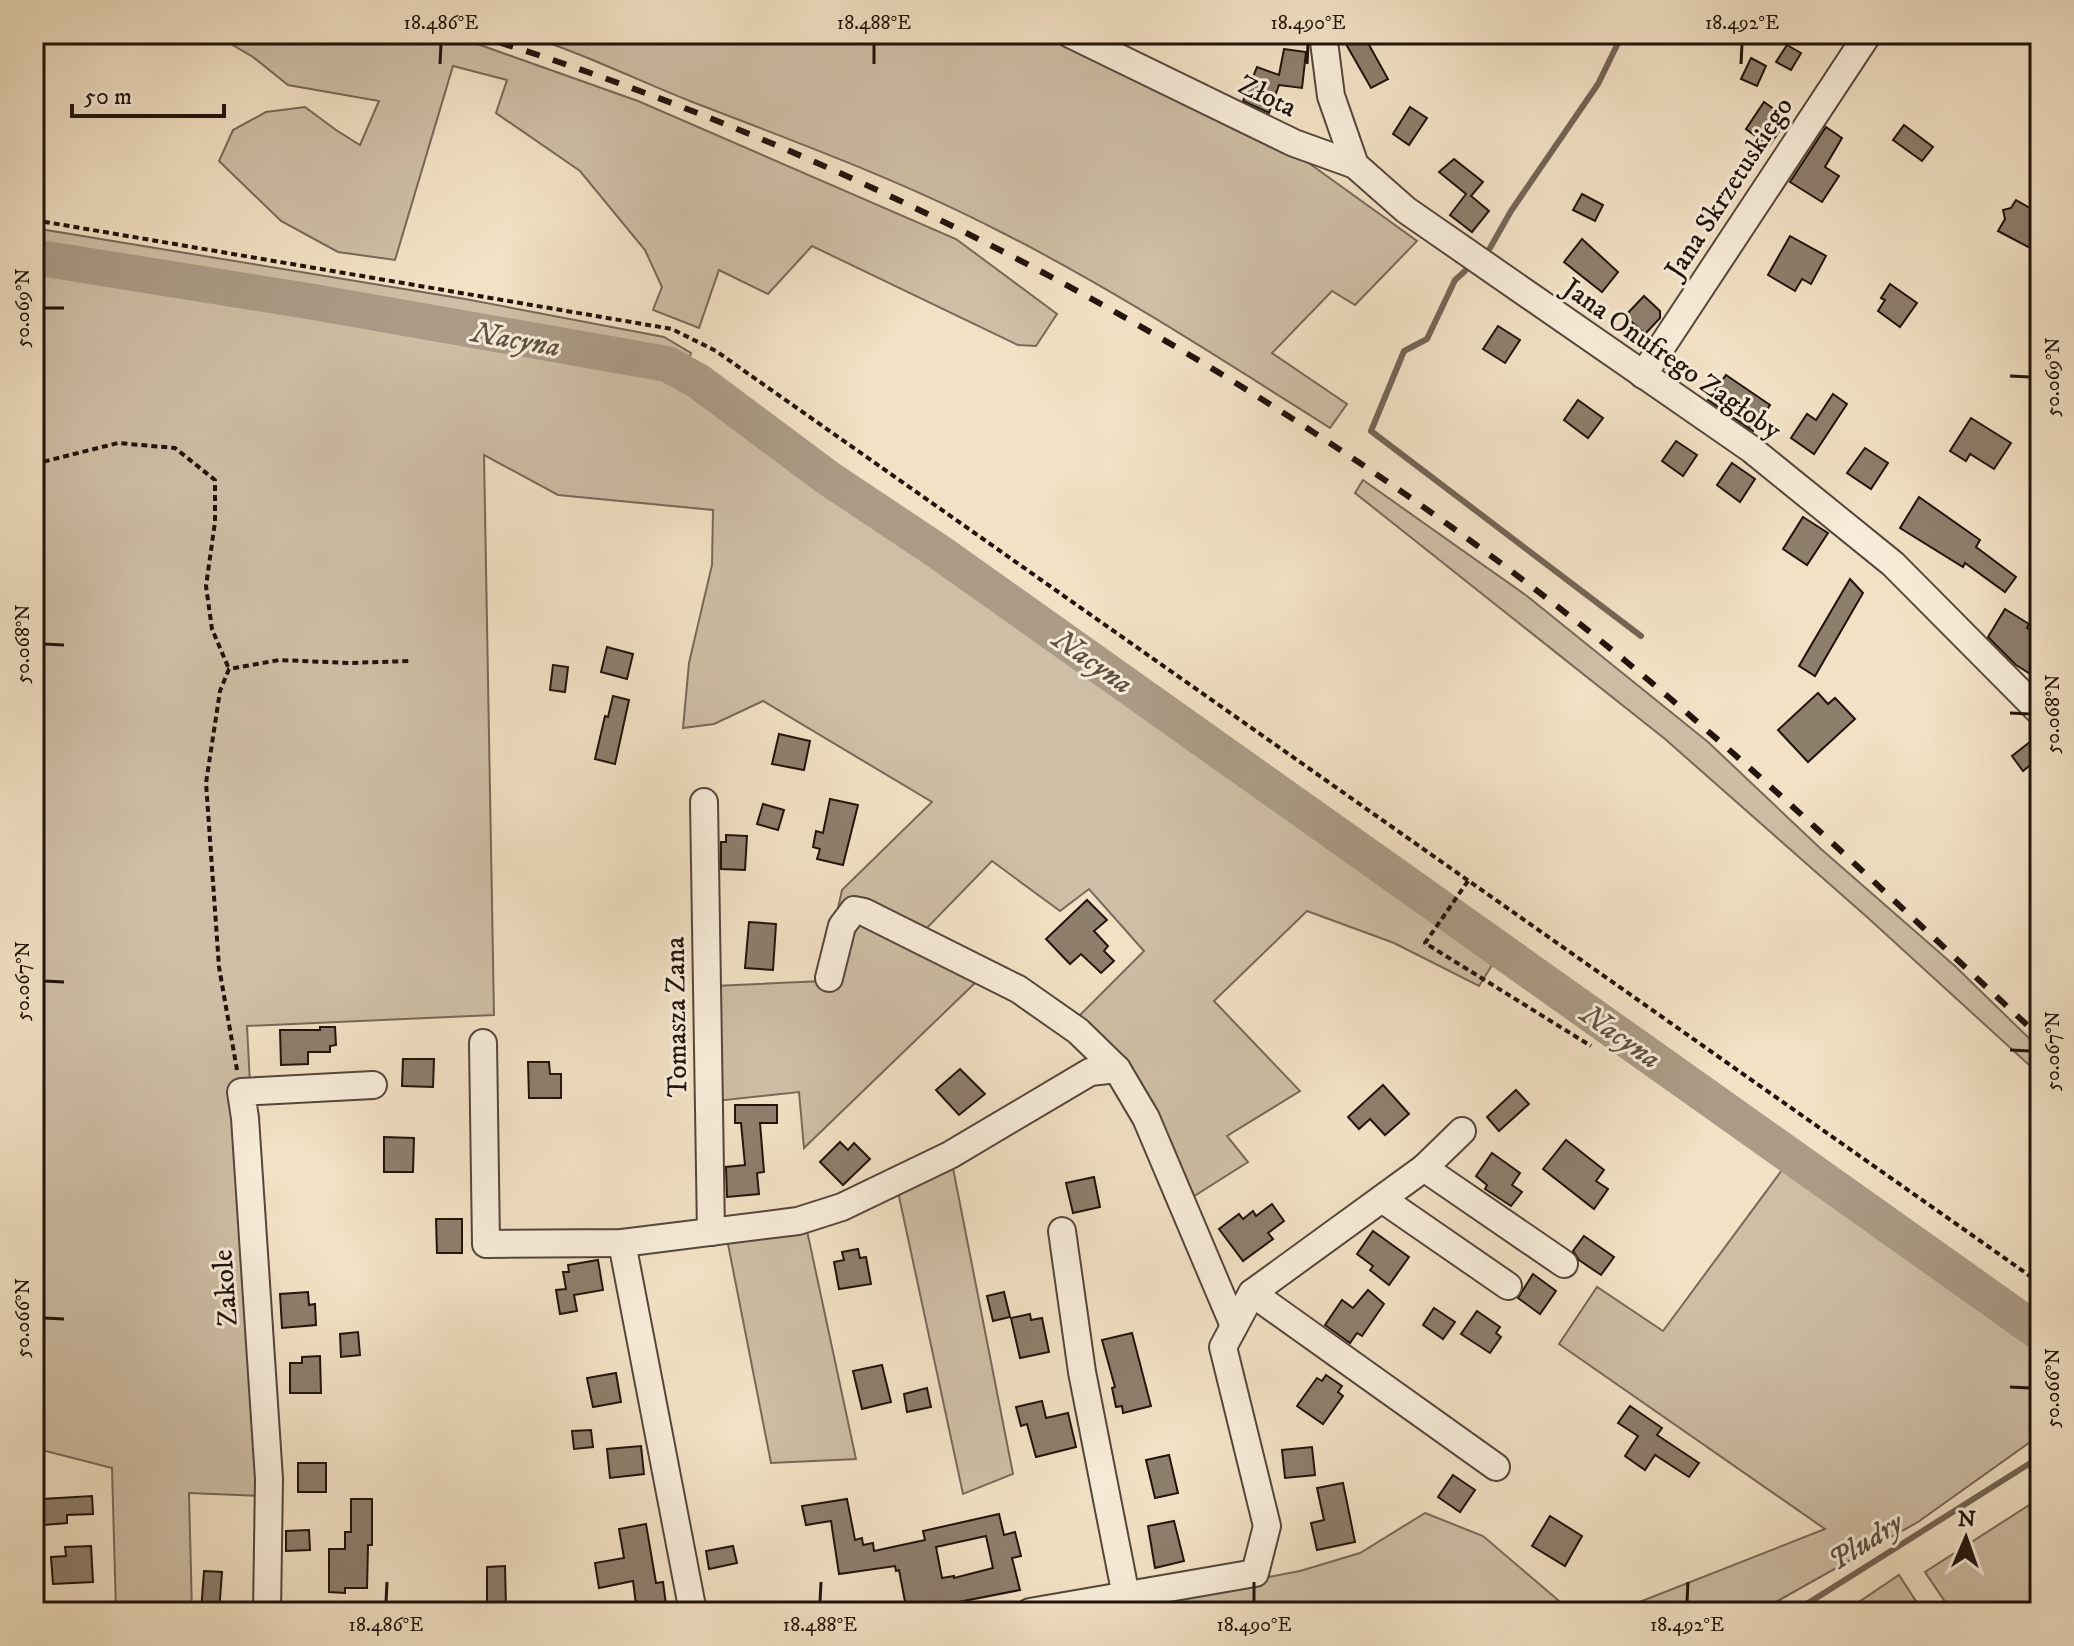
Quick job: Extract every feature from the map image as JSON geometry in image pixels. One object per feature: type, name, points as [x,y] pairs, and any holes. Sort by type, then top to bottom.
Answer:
[{"type":"street","name":"Złota","points":[[1070,34],[1294,143],[1355,165]]},
{"type":"street","name":"Jana Onufrego Zagłoby","points":[[1323,34],[1331,96],[1355,165],[1406,210],[1751,449],[1893,564],[2036,702]]},
{"type":"street","name":"Jana Skrzetuskiego","points":[[1643,375],[1868,34]]},
{"type":"street","name":"Tomasza Zana","points":[[704,802],[711,1232]]},
{"type":"street","points":[[829,978],[842,926],[854,910],[864,912],[1018,989],[1078,1031],[1117,1069],[1146,1118],[1234,1326]]},
{"type":"street","points":[[483,1043],[486,1244],[622,1243],[798,1221],[842,1207],[950,1155],[1090,1072],[1117,1069]]},
{"type":"street","points":[[241,1092],[373,1085]]},
{"type":"street","name":"Zakole","points":[[241,1092],[269,1479],[267,1612]]},
{"type":"street","points":[[1030,1612],[1255,1573],[1267,1526],[1223,1347],[1252,1293],[1424,1168],[1462,1131]]},
{"type":"street","points":[[1424,1168],[1564,1264]]},
{"type":"street","points":[[1382,1199],[1508,1286]]},
{"type":"street","points":[[1062,1231],[1082,1372],[1126,1596]]},
{"type":"street","points":[[622,1243],[693,1612]]},
{"type":"street","points":[[1252,1293],[1496,1467]]},
{"type":"path","points":[[34,220],[672,329],[716,351],[2040,1283]]},
{"type":"path","points":[[34,464],[118,443],[132,444],[175,448],[215,480],[215,522],[206,586],[212,629],[229,669],[220,691],[206,783],[219,967],[241,1092]]},
{"type":"path","points":[[229,669],[279,660],[349,663],[410,661]]},
{"type":"path","points":[[1468,881],[1425,943],[1591,1046]]},
{"type":"shaded area","points":[[214,34],[452,35],[638,101],[956,239],[1057,314],[1036,346],[1018,345],[812,246],[768,294],[719,270],[699,328],[653,310],[662,287],[645,250],[580,171],[496,113],[507,80],[453,66],[395,260],[338,252],[281,221],[219,161],[233,130],[266,112],[305,107],[360,145],[379,101],[288,85],[253,57]]},
{"type":"shaded area","points":[[521,34],[1047,34],[1306,161],[1417,241],[1355,305],[1332,291],[1272,353],[1347,404],[1330,428],[1124,300],[960,211],[845,161]]},
{"type":"shaded area","points":[[34,228],[465,299],[664,337],[691,353],[687,366],[669,357],[34,247]]},
{"type":"shaded area","points":[[34,263],[659,370],[725,410],[1492,965],[1479,986],[1394,943],[1307,911],[1214,1001],[1300,1091],[1227,1136],[1248,1162],[1191,1198],[1116,1055],[1080,1015],[1144,951],[1089,889],[1060,911],[992,861],[916,939],[976,982],[804,1148],[799,1092],[716,1101],[714,986],[822,981],[842,890],[932,802],[763,701],[714,724],[683,728],[689,663],[712,565],[713,510],[558,495],[484,455],[494,1015],[247,1026],[250,1084],[232,1082],[259,1496],[189,1493],[192,1612],[116,1612],[112,1468],[34,1448]]},
{"type":"shaded area","points":[[1363,480],[1527,596],[1708,742],[1821,849],[1956,967],[2040,1049],[2040,1075],[1665,739],[1355,493]]},
{"type":"shaded area","points":[[952,1163],[1013,1474],[963,1494],[897,1187]]},
{"type":"shaded area","points":[[1782,1170],[2040,1353],[2040,1435],[1918,1522],[1758,1612],[1614,1612],[1825,1529],[1559,1344],[1597,1287],[1663,1331]]},
{"type":"shaded area","points":[[806,1226],[856,1459],[771,1463],[727,1239]]},
{"type":"shaded area","points":[[2040,1498],[2040,1612],[1952,1612],[1925,1572]]},
{"type":"shaded area","points":[[1425,1513],[1483,1536],[1572,1612],[1087,1612],[1300,1571],[1360,1553]]},
{"type":"shaded area","points":[[1899,1575],[1923,1612],[1844,1612]]},
{"type":"building","points":[[1363,34],[1388,79],[1371,88],[1346,44]]},
{"type":"building","points":[[1787,45],[1801,53],[1791,70],[1776,62]]},
{"type":"building","points":[[1284,49],[1306,52],[1302,88],[1279,85],[1269,113],[1243,101],[1257,67],[1279,75]]},
{"type":"building","points":[[1751,58],[1766,66],[1757,86],[1741,79]]},
{"type":"building","points":[[1764,102],[1788,119],[1769,146],[1746,129]]},
{"type":"building","points":[[1410,107],[1427,118],[1409,145],[1393,134]]},
{"type":"building","points":[[1904,125],[1933,147],[1922,161],[1893,140]]},
{"type":"building","points":[[1826,127],[1842,138],[1825,167],[1839,176],[1822,202],[1790,182]]},
{"type":"building","points":[[1454,159],[1483,182],[1471,196],[1489,211],[1472,232],[1450,215],[1466,194],[1439,172]]},
{"type":"building","points":[[1582,194],[1603,205],[1595,221],[1573,210]]},
{"type":"building","points":[[2016,200],[2040,214],[2040,231],[2030,248],[1998,231],[2005,219],[2003,210],[2011,208]]},
{"type":"building","points":[[1790,236],[1826,256],[1811,284],[1802,279],[1795,291],[1768,275]]},
{"type":"building","points":[[1582,239],[1618,272],[1602,292],[1564,262]]},
{"type":"building","points":[[1890,284],[1917,303],[1900,327],[1878,311],[1885,300],[1881,298]]},
{"type":"building","points":[[1644,296],[1660,311],[1660,318],[1645,334],[1625,316]]},
{"type":"building","points":[[1498,326],[1520,340],[1505,363],[1483,349]]},
{"type":"building","points":[[1726,375],[1770,405],[1753,431],[1708,400]]},
{"type":"building","points":[[1833,394],[1847,404],[1814,454],[1791,438],[1807,414],[1816,420]]},
{"type":"building","points":[[1578,400],[1603,418],[1588,438],[1564,420]]},
{"type":"building","points":[[1971,418],[2011,443],[1994,469],[1970,454],[1966,461],[1950,451]]},
{"type":"building","points":[[1676,441],[1697,455],[1683,476],[1662,461]]},
{"type":"building","points":[[1865,448],[1888,463],[1871,489],[1847,473]]},
{"type":"building","points":[[1732,463],[1755,479],[1740,502],[1717,485]]},
{"type":"building","points":[[1919,497],[1980,540],[1976,547],[2016,577],[2005,592],[1965,563],[1963,567],[1900,528]]},
{"type":"building","points":[[1803,517],[1828,533],[1807,565],[1783,549]]},
{"type":"building","points":[[1850,579],[1863,593],[1815,676],[1799,666]]},
{"type":"building","points":[[2005,609],[2029,624],[2027,628],[2040,636],[2040,680],[2016,665],[1988,637]]},
{"type":"building","points":[[607,647],[633,654],[627,679],[601,672]]},
{"type":"building","points":[[553,665],[568,667],[565,692],[550,690]]},
{"type":"building","points":[[1818,693],[1828,704],[1835,698],[1855,719],[1808,762],[1778,730]]},
{"type":"building","points":[[613,696],[629,700],[615,764],[595,759]]},
{"type":"building","points":[[779,734],[810,741],[804,770],[772,764]]},
{"type":"building","points":[[2040,734],[2040,757],[2023,771],[2012,756]]},
{"type":"building","points":[[830,799],[858,805],[843,865],[817,859],[820,849],[813,847],[816,831],[823,833]]},
{"type":"building","points":[[763,804],[784,810],[778,830],[757,824]]},
{"type":"building","points":[[726,835],[747,836],[745,870],[721,869],[721,842],[726,842]]},
{"type":"building","points":[[1087,900],[1107,920],[1094,931],[1108,946],[1104,951],[1114,961],[1101,973],[1081,954],[1070,964],[1046,939]]},
{"type":"building","points":[[749,922],[776,924],[773,970],[745,968]]},
{"type":"building","points":[[320,1027],[335,1027],[336,1045],[330,1046],[330,1052],[308,1052],[308,1064],[281,1065],[280,1030],[320,1030]]},
{"type":"building","points":[[403,1059],[434,1059],[433,1087],[402,1086]]},
{"type":"building","points":[[528,1062],[549,1062],[550,1074],[561,1074],[561,1098],[529,1098]]},
{"type":"building","points":[[960,1069],[985,1094],[959,1115],[936,1090]]},
{"type":"building","points":[[1383,1085],[1409,1114],[1385,1135],[1370,1119],[1359,1129],[1348,1117]]},
{"type":"building","points":[[1516,1090],[1529,1104],[1499,1131],[1487,1117]]},
{"type":"building","points":[[735,1105],[777,1105],[777,1123],[760,1123],[764,1172],[757,1173],[759,1194],[727,1197],[726,1167],[745,1165],[741,1123],[735,1123]]},
{"type":"building","points":[[384,1137],[414,1138],[413,1172],[384,1172]]},
{"type":"building","points":[[1566,1140],[1604,1170],[1596,1181],[1608,1189],[1594,1209],[1543,1169]]},
{"type":"building","points":[[840,1142],[848,1150],[854,1143],[870,1159],[843,1185],[820,1162]]},
{"type":"building","points":[[1492,1153],[1520,1173],[1512,1185],[1522,1192],[1511,1206],[1485,1189],[1487,1185],[1476,1176]]},
{"type":"building","points":[[1094,1177],[1100,1207],[1073,1213],[1066,1183]]},
{"type":"building","points":[[1272,1204],[1284,1221],[1268,1233],[1273,1239],[1243,1261],[1219,1229],[1239,1214],[1243,1219],[1253,1211],[1256,1216]]},
{"type":"building","points":[[436,1219],[462,1219],[462,1253],[437,1253]]},
{"type":"building","points":[[1373,1231],[1409,1257],[1389,1285],[1370,1270],[1373,1266],[1357,1254]]},
{"type":"building","points":[[1584,1236],[1614,1257],[1601,1275],[1579,1260],[1573,1251]]},
{"type":"building","points":[[858,1249],[860,1258],[866,1257],[871,1284],[839,1289],[834,1262],[844,1260],[842,1252]]},
{"type":"building","points":[[598,1260],[603,1290],[574,1295],[577,1311],[560,1314],[556,1290],[566,1289],[563,1272],[569,1272],[568,1265]]},
{"type":"building","points":[[1533,1274],[1556,1291],[1540,1314],[1518,1298]]},
{"type":"building","points":[[1368,1290],[1384,1304],[1362,1336],[1357,1333],[1350,1343],[1325,1325],[1342,1300],[1353,1308]]},
{"type":"building","points":[[308,1292],[309,1305],[315,1304],[316,1325],[282,1328],[280,1294]]},
{"type":"building","points":[[1004,1292],[1010,1317],[993,1321],[987,1296]]},
{"type":"building","points":[[1434,1308],[1455,1322],[1443,1339],[1423,1325]]},
{"type":"building","points":[[1477,1311],[1500,1327],[1496,1333],[1501,1337],[1490,1353],[1461,1334]]},
{"type":"building","points":[[1030,1314],[1031,1320],[1042,1318],[1049,1352],[1020,1358],[1011,1318]]},
{"type":"building","points":[[358,1332],[360,1355],[341,1357],[340,1334]]},
{"type":"building","points":[[1132,1333],[1151,1406],[1123,1413],[1122,1406],[1116,1407],[1112,1388],[1115,1387],[1102,1340]]},
{"type":"building","points":[[320,1356],[321,1393],[290,1393],[290,1363],[302,1363],[302,1357]]},
{"type":"building","points":[[882,1365],[891,1402],[862,1409],[853,1371]]},
{"type":"building","points":[[616,1373],[621,1402],[593,1407],[587,1378]]},
{"type":"building","points":[[1326,1375],[1342,1386],[1338,1392],[1343,1396],[1323,1424],[1297,1406],[1317,1378],[1322,1381]]},
{"type":"building","points":[[927,1388],[931,1407],[907,1412],[904,1394]]},
{"type":"building","points":[[1042,1401],[1046,1418],[1068,1413],[1076,1447],[1036,1457],[1027,1424],[1021,1426],[1016,1407]]},
{"type":"building","points":[[1630,1406],[1662,1428],[1657,1435],[1699,1463],[1689,1477],[1655,1455],[1645,1470],[1625,1456],[1638,1436],[1618,1423]]},
{"type":"building","points":[[591,1430],[593,1447],[574,1449],[572,1431]]},
{"type":"building","points":[[641,1446],[644,1474],[610,1478],[607,1449]]},
{"type":"building","points":[[1312,1447],[1315,1475],[1285,1478],[1282,1450]]},
{"type":"building","points":[[1169,1455],[1178,1493],[1155,1498],[1146,1460]]},
{"type":"building","points":[[298,1463],[326,1463],[326,1492],[298,1492]]},
{"type":"building","points":[[1453,1475],[1475,1490],[1460,1512],[1438,1497]]},
{"type":"building","points":[[1343,1483],[1355,1542],[1317,1550],[1311,1523],[1324,1520],[1317,1488]]},
{"type":"building","points":[[92,1496],[93,1514],[67,1515],[67,1523],[44,1525],[42,1499]]},
{"type":"building","points":[[351,1499],[372,1499],[372,1545],[368,1545],[367,1588],[345,1588],[345,1593],[329,1592],[329,1549],[345,1549],[345,1532],[351,1532]]},
{"type":"building","points":[[847,1499],[855,1540],[862,1538],[863,1545],[873,1543],[874,1551],[925,1540],[923,1531],[999,1514],[1004,1535],[1015,1532],[1021,1556],[1012,1558],[1020,1590],[907,1612],[899,1570],[896,1571],[895,1566],[839,1574],[831,1521],[806,1525],[802,1506]],"holes":[[[986,1536],[993,1568],[942,1578],[936,1547]]]},
{"type":"building","points":[[1550,1516],[1582,1536],[1565,1566],[1532,1546]]},
{"type":"building","points":[[1174,1521],[1184,1561],[1155,1568],[1148,1526]]},
{"type":"building","points":[[646,1524],[656,1583],[663,1582],[667,1612],[637,1612],[633,1581],[599,1588],[595,1563],[624,1558],[619,1529]]},
{"type":"building","points":[[309,1530],[310,1550],[286,1551],[286,1531]]},
{"type":"building","points":[[91,1546],[93,1582],[53,1584],[51,1557],[66,1556],[65,1547]]},
{"type":"building","points":[[733,1546],[737,1563],[709,1569],[706,1551]]},
{"type":"building","points":[[505,1566],[506,1608],[487,1609],[487,1567]]},
{"type":"building","points":[[204,1571],[222,1572],[219,1612],[201,1612]]},
{"type":"waterway","points":[[1490,248],[1511,211],[1598,84],[1622,35]]},
{"type":"waterway","name":"Nacyna","points":[[34,257],[667,364],[698,381],[828,478],[939,552],[2040,1333]]},
{"type":"waterway","points":[[1465,271],[1455,280],[1427,339],[1404,351],[1371,431],[1641,636]]},
{"type":"waterway","points":[[1644,1052],[1645,1035]]},
{"type":"waterway","name":"Pludry","points":[[1794,1612],[2040,1457]]},
{"type":"railway","points":[[473,34],[621,84],[768,142],[911,206],[1051,277],[1188,354],[1321,437],[1451,527],[1637,670],[1812,824],[2040,1037]]}]
